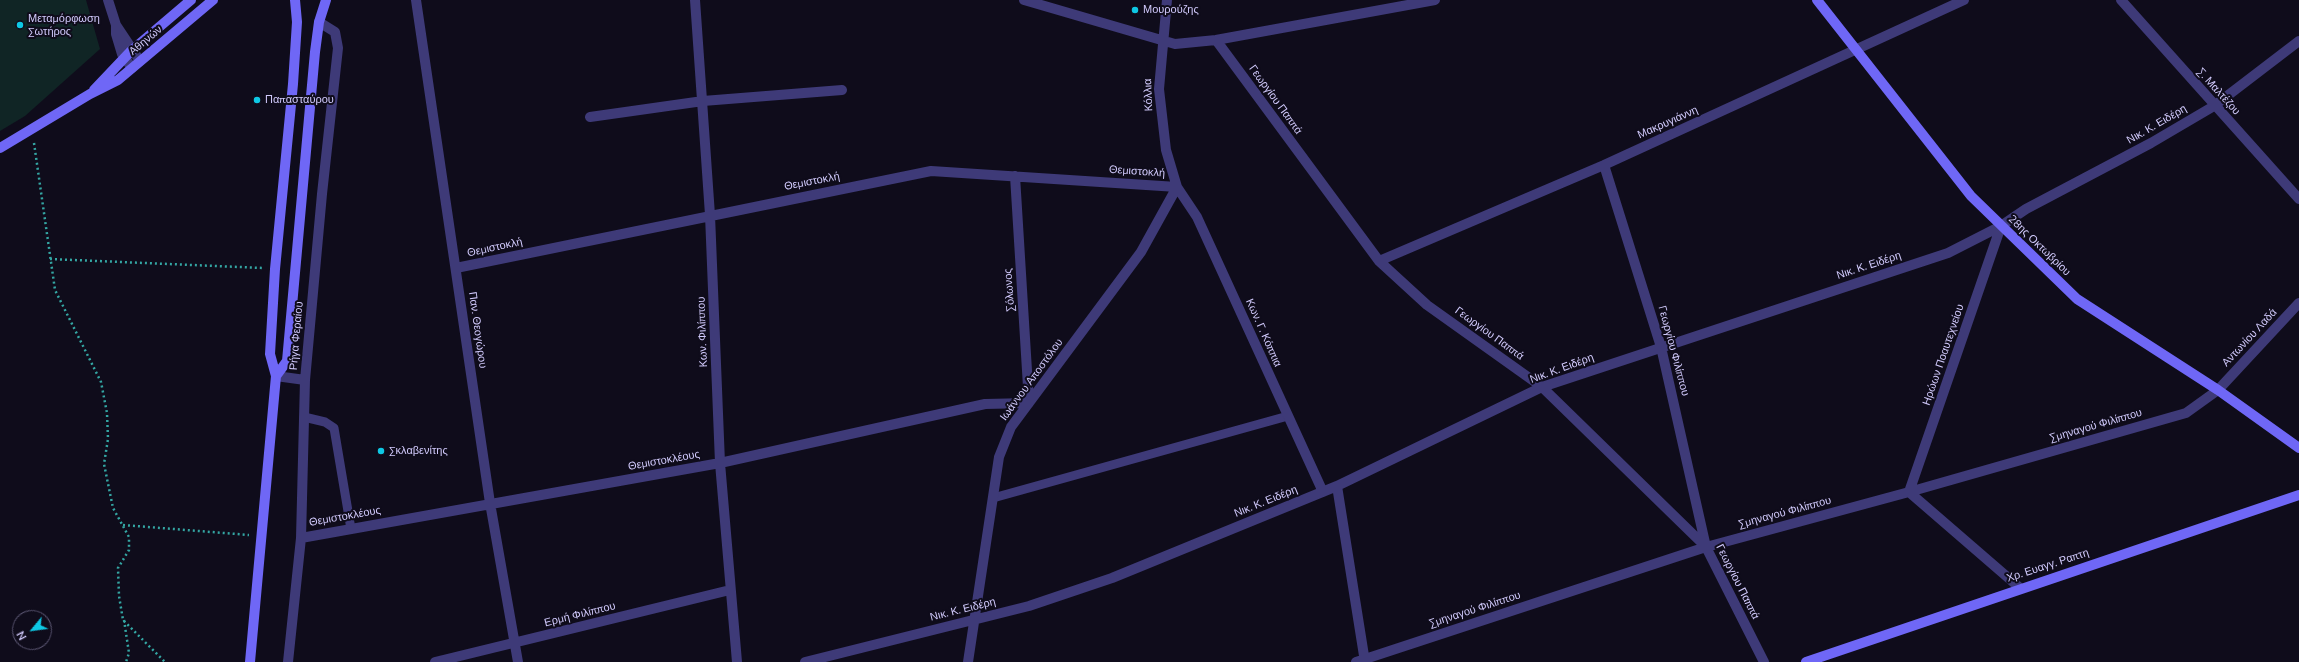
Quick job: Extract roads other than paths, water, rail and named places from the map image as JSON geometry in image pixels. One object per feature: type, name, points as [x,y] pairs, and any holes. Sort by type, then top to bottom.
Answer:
[{"type":"street","points":[[108,0],[116,25],[131,51],[140,61]]},
{"type":"street","name":"Αθηνών","points":[[90,94],[131,51],[191,0]]},
{"type":"street","name":"Αθηνών","points":[[0,148],[90,94],[118,80],[213,0]]},
{"type":"street","name":"Ρήγα Φεραίου","points":[[250,662],[276,376],[270,354],[275,269],[298,22],[295,0]]},
{"type":"street","name":"Ρήγα Φεραίου","points":[[276,376],[287,361],[319,22],[326,0]]},
{"type":"street","name":"Παν. Θεογώρου","points":[[416,0],[490,503],[518,662]]},
{"type":"street","name":"Κων. Φιλίππου","points":[[696,0],[710,215],[720,463],[737,662]]},
{"type":"street","points":[[1024,0],[1175,44],[1216,40],[1435,0]]},
{"type":"street","name":"Κόλλια","points":[[1166,0],[1164,40],[1158,89],[1166,150],[1177,187]]},
{"type":"street","name":"28ης Οκτωβρίου","points":[[1817,0],[1971,196],[2077,299],[2218,390],[2299,448]]},
{"type":"street","name":"Μακρυγιάννη","points":[[1379,261],[1604,165],[1964,0]]},
{"type":"street","name":"Σ. Μαλτέζου","points":[[2121,0],[2214,106],[2299,199]]},
{"type":"street","name":"Ρήγα Φεραίου","points":[[288,662],[301,538],[305,380],[322,186],[338,48],[335,32],[319,22]]},
{"type":"street","points":[[116,25],[116,34],[124,58],[132,68]]},
{"type":"street","name":"Γεωργίου Παππά","points":[[1216,40],[1379,261],[1427,305],[1542,387],[1706,547],[1764,662]]},
{"type":"street","name":"Νικ. Κ. Ειδέρη","points":[[805,662],[1029,606],[1112,578],[1337,486],[1542,387],[1948,253],[2001,226],[2026,209],[2151,143],[2214,106],[2299,41]]},
{"type":"street","points":[[590,118],[703,101],[842,90]]},
{"type":"street","name":"Γεωργίου Φιλίππου","points":[[1604,165],[1661,347],[1706,547]]},
{"type":"street","name":"Θεμιστοκλή","points":[[456,268],[710,215],[932,171],[1177,187]]},
{"type":"street","name":"Σόλωνος","points":[[1015,176],[1029,403]]},
{"type":"street","name":"Ιωάννου Αποστόλου","points":[[968,662],[976,619],[999,457],[1011,427],[1141,252],[1177,187]]},
{"type":"street","name":"Κων. Γ. Κόππια","points":[[1177,187],[1197,217],[1323,492]]},
{"type":"street","name":"Ηρώων Ποαυτεχνείου","points":[[1909,492],[2001,226]]},
{"type":"street","name":"Αντωνίου Λαδά","points":[[2218,390],[2299,303]]},
{"type":"street","points":[[276,376],[305,380]]},
{"type":"street","name":"Σμηναγού Φιλίππου","points":[[1362,661],[1706,547],[1909,492],[2186,412],[2218,390]]},
{"type":"street","name":"Θεμιστοκλέους","points":[[301,538],[720,463],[985,404],[1029,403]]},
{"type":"street","points":[[1337,486],[1362,661]]},
{"type":"street","points":[[1909,492],[2020,588]]},
{"type":"street","name":"Χρ. Ευαγγ. Ραπτη","points":[[1806,662],[2020,588],[2299,495]]},
{"type":"street","name":"Ερμή Φιλίππου","points":[[435,662],[516,644],[730,590]]},
{"type":"lane","points":[[993,498],[1288,416]]},
{"type":"lane","points":[[304,417],[325,422],[334,428],[351,529]]},
{"type":"place","name":"Μουρούζης","points":[[1135,10]]},
{"type":"place","name":"Μεταμόρφωση Σωτήρος","points":[[20,25]]},
{"type":"place","name":"Παπασταύρου","points":[[257,100]]},
{"type":"place","name":"Σκλαβενίτης","points":[[381,451]]}]
